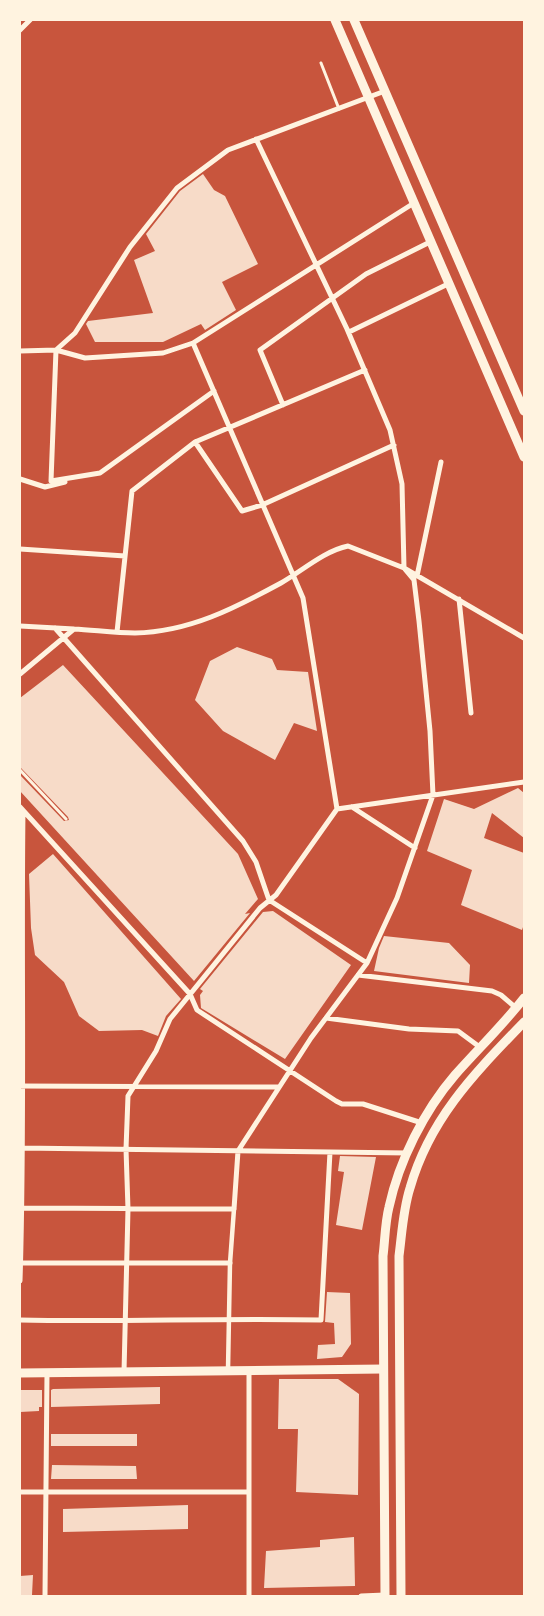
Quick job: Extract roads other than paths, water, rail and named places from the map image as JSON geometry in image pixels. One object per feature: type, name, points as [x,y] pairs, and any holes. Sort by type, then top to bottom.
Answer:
[{"type":"main road","points":[[334,20],[524,457]]},
{"type":"main road","points":[[354,20],[524,411]]},
{"type":"main road","points":[[385,1596],[383,1256],[389,1208],[408,1153],[423,1123],[455,1076],[524,998]]},
{"type":"main road","points":[[401,1596],[400,1256],[405,1210],[410,1187],[422,1156],[449,1106],[465,1084],[524,1022]]},
{"type":"main road","points":[[20,1373],[383,1369]]},
{"type":"street","points":[[20,30],[30,20]]},
{"type":"street","points":[[100,473],[51,481],[56,350],[76,333],[130,246],[177,188],[228,150],[385,91]]},
{"type":"street","points":[[228,1371],[230,1263],[238,1151],[326,1018],[367,963],[397,898],[433,795],[430,731],[414,580],[404,568],[402,484],[394,445],[349,332],[256,139]]},
{"type":"street","points":[[20,351],[56,350],[85,358],[163,353],[193,343],[414,203]]},
{"type":"street","points":[[283,405],[260,350],[332,296],[366,274],[430,242]]},
{"type":"street","points":[[349,332],[448,284]]},
{"type":"street","points":[[124,1372],[128,1209],[126,1149],[128,1096],[135,1088],[156,1050],[170,1019],[260,908],[276,895],[337,809],[304,598],[293,577],[193,343]]},
{"type":"street","points":[[117,632],[132,491],[195,442],[365,370]]},
{"type":"street","points":[[20,479],[45,487],[100,473],[214,391]]},
{"type":"street","points":[[195,442],[242,511],[262,505],[394,445]]},
{"type":"street","points":[[417,576],[441,462]]},
{"type":"street","points":[[20,626],[136,633],[190,625],[228,611],[293,577],[330,553],[348,546],[404,568],[524,638]]},
{"type":"street","points":[[20,549],[125,556]]},
{"type":"street","points":[[459,599],[471,713]]},
{"type":"street","points":[[55,628],[243,841],[256,862],[270,900],[367,963]]},
{"type":"street","points":[[20,674],[74,629]]},
{"type":"street","points":[[337,809],[524,782]]},
{"type":"street","points":[[352,807],[415,848]]},
{"type":"street","points":[[22,808],[190,994],[197,1010],[289,1072],[342,1104],[363,1104],[423,1123]]},
{"type":"street","points":[[20,1281],[22,808]]},
{"type":"street","points":[[358,975],[492,991],[502,995],[516,1008]]},
{"type":"street","points":[[326,1018],[409,1029],[458,1031],[481,1048]]},
{"type":"street","points":[[22,1086],[135,1088],[279,1087]]},
{"type":"street","points":[[22,1148],[408,1153]]},
{"type":"street","points":[[20,1320],[125,1322],[229,1318],[321,1320],[330,1152]]},
{"type":"street","points":[[21,1208],[234,1209]]},
{"type":"street","points":[[20,1262],[127,1265],[230,1263]]},
{"type":"street","points":[[249,1370],[249,1596]]},
{"type":"street","points":[[45,1596],[47,1373]]},
{"type":"street","points":[[20,1492],[249,1492]]},
{"type":"street","points":[[361,1596],[385,1596]]},
{"type":"lane","points":[[321,63],[339,109]]},
{"type":"lane","points":[[20,770],[66,819]]}]
